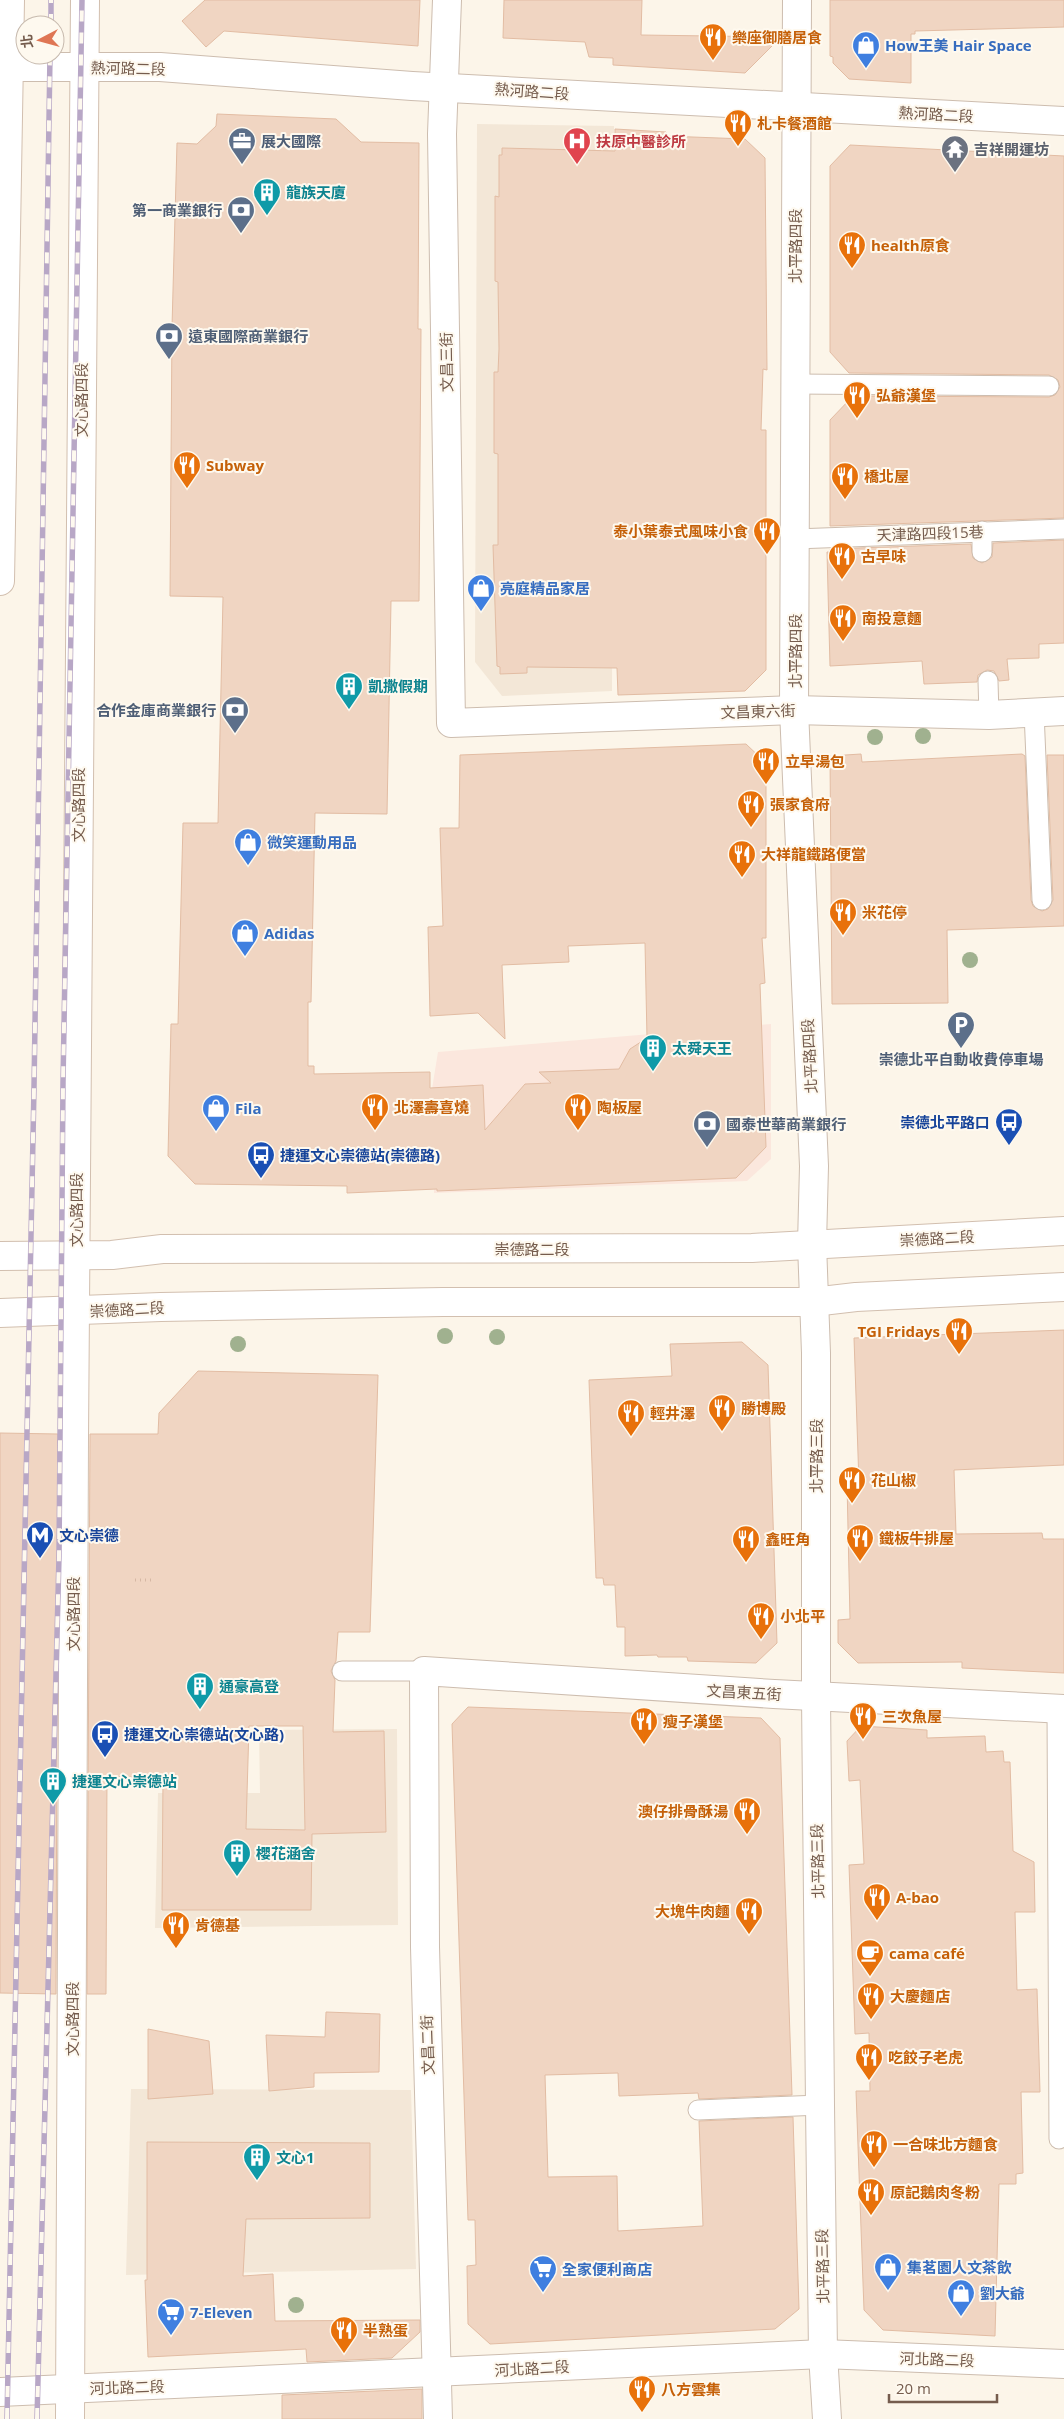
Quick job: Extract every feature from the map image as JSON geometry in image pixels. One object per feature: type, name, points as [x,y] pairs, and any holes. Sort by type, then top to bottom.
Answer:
[{"type":"street","points":[[0,581],[5,67],[10,0]]},
{"type":"street","name":"文心路四段","points":[[70,2419],[72,2388],[75,1311],[85,0]]},
{"type":"street","name":"文昌三街","points":[[447,0],[442,134],[452,724]]},
{"type":"street","name":"北平路四段","points":[[797,0],[794,710],[814,1166],[813,1302]]},
{"type":"street","name":"熱河路二段","points":[[5,67],[160,68],[445,87],[1064,121]]},
{"type":"street","name":"文昌東六街","points":[[452,724],[794,710],[989,715],[1064,711]]},
{"type":"street","name":"崇德路二段","points":[[0,1256],[112,1255],[162,1249],[752,1248],[1064,1231]]},
{"type":"street","name":"崇德路二段","points":[[0,1313],[171,1306],[443,1302],[813,1302],[856,1297],[1064,1287]]},
{"type":"street","name":"北平路三段","points":[[813,1302],[816,1352],[816,1696],[823,2354],[827,2419]]},
{"type":"street","name":"文昌東五街","points":[[424,1672],[816,1696],[1060,1708]]},
{"type":"street","name":"文昌二街","points":[[424,1672],[424,1948],[438,2419]]},
{"type":"street","name":"河北路二段","points":[[0,2392],[823,2354],[1064,2364]]},
{"type":"lane","points":[[795,384],[1049,386]]},
{"type":"lane","name":"天津路四段15巷","points":[[795,538],[982,530],[1064,529]]},
{"type":"lane","points":[[982,530],[982,552]]},
{"type":"lane","points":[[988,682],[989,715]]},
{"type":"lane","points":[[1034,712],[1042,900]]},
{"type":"lane","points":[[342,1671],[424,1672]]},
{"type":"lane","points":[[1059,2139],[1060,1708]]},
{"type":"lane","points":[[698,2110],[820,2105]]},
{"type":"path","points":[[135,1580],[154,1580]]},
{"type":"shaded area","points":[[477,124],[614,126],[612,691],[502,696],[475,662]]},
{"type":"shaded area","name":"太舜天王","points":[[771,1024],[771,1159],[747,1181],[434,1193],[432,1089],[438,1052]]},
{"type":"shaded area","name":"櫻花涵舍","points":[[397,1729],[398,1925],[155,1928],[158,1793],[260,1793],[259,1730]]},
{"type":"shaded area","points":[[131,2089],[411,2090],[416,2269],[126,2275]]},
{"type":"building","points":[[205,0],[420,0],[418,46],[224,31],[206,47],[182,21]]},
{"type":"building","points":[[504,0],[642,0],[641,35],[781,37],[745,73],[613,65],[613,58],[589,57],[585,42],[503,38]]},
{"type":"building","points":[[830,0],[1064,0],[1064,27],[915,31],[915,34],[911,34],[911,83],[849,79],[833,63],[833,57],[830,56]]},
{"type":"building","points":[[217,114],[336,119],[361,142],[419,143],[418,329],[421,329],[419,601],[391,601],[387,814],[315,813],[311,1002],[308,1002],[308,1066],[314,1066],[314,1074],[430,1072],[430,1088],[483,1085],[485,1130],[525,1084],[551,1083],[539,1072],[619,1069],[630,1049],[647,1038],[645,943],[568,946],[569,962],[502,965],[505,1039],[478,1013],[430,1016],[428,927],[443,926],[440,828],[459,828],[460,755],[746,744],[766,763],[766,938],[762,938],[765,983],[760,984],[766,1147],[736,1178],[347,1193],[347,1186],[195,1184],[168,1156],[171,1024],[178,1024],[183,823],[218,823],[223,597],[170,596],[172,327],[177,143],[197,144],[216,126]]},
{"type":"building","points":[[615,129],[666,132],[666,136],[745,139],[765,158],[767,370],[763,369],[761,430],[766,430],[766,670],[745,691],[618,695],[617,668],[527,667],[527,673],[500,674],[500,667],[497,666],[493,545],[498,545],[498,454],[494,453],[494,372],[498,372],[499,349],[498,282],[495,281],[495,196],[499,197],[499,155],[502,155],[502,148],[615,151]]},
{"type":"building","points":[[850,145],[1064,156],[1064,518],[830,526],[830,420],[853,396],[1049,397],[1055,395],[1060,387],[1058,380],[1049,375],[849,373],[830,352],[830,166]]},
{"type":"building","points":[[1064,540],[1064,643],[1039,644],[1039,658],[1007,659],[1009,680],[999,681],[994,671],[987,670],[978,675],[977,682],[924,684],[922,661],[830,666],[827,552],[830,552],[830,549],[971,544],[973,558],[982,563],[992,557],[993,543]]},
{"type":"building","points":[[861,754],[862,762],[1022,754],[1025,756],[1031,900],[1033,906],[1042,911],[1048,909],[1053,900],[1047,755],[1064,755],[1064,926],[947,930],[948,1003],[832,1004],[830,756]]},
{"type":"building","points":[[1064,1330],[1064,1465],[954,1470],[956,1534],[1042,1533],[1043,1539],[1064,1539],[1064,1673],[962,1668],[962,1662],[858,1663],[838,1643],[838,1620],[850,1619],[847,1483],[859,1483],[854,1338]]},
{"type":"building","points":[[742,1342],[768,1365],[777,1643],[756,1663],[688,1661],[687,1657],[658,1657],[657,1655],[625,1656],[625,1627],[617,1627],[615,1585],[604,1585],[603,1578],[596,1578],[589,1380],[672,1376],[670,1344]]},
{"type":"building","points":[[198,1371],[378,1375],[370,1632],[338,1632],[336,1661],[331,1671],[335,1680],[333,1732],[384,1731],[386,1832],[312,1834],[311,1910],[162,1910],[163,1778],[107,1776],[106,1994],[87,1994],[90,1434],[158,1434],[159,1413]],"holes":[[[249,1726],[303,1726],[305,1830],[246,1829]]]},
{"type":"building","points":[[0,1433],[58,1434],[56,1994],[0,1993]]},
{"type":"building","points":[[468,1707],[761,1718],[780,1738],[792,2095],[699,2099],[698,2093],[619,2096],[618,2073],[545,2075],[548,2177],[617,2176],[618,2231],[703,2226],[699,2121],[793,2117],[799,2309],[775,2329],[490,2344],[468,2324],[467,2266],[476,2265],[475,2220],[468,2220],[452,1724]]},
{"type":"building","points":[[861,1726],[927,1730],[927,1738],[985,1736],[986,1752],[1003,1751],[1004,1762],[1010,1762],[1013,1851],[1034,1862],[1035,1912],[1015,1912],[1017,1990],[1037,1989],[1040,2092],[1021,2092],[1023,2173],[1016,2174],[1016,2184],[999,2184],[995,2336],[883,2330],[864,2310],[856,2091],[870,2091],[869,2033],[855,2034],[849,1865],[864,1864],[860,1780],[849,1781],[847,1741]]},
{"type":"building","points":[[326,2012],[380,2014],[379,2072],[314,2073],[314,2087],[269,2091],[266,2035],[325,2037]]},
{"type":"building","points":[[148,2029],[209,2041],[213,2094],[148,2099]]},
{"type":"building","points":[[147,2142],[370,2143],[370,2218],[246,2219],[243,2276],[273,2274],[275,2321],[420,2320],[420,2332],[392,2358],[307,2362],[306,2349],[148,2357],[145,2280],[147,2280]]},
{"type":"building","points":[[422,2389],[422,2419],[282,2419],[282,2395]]},
{"type":"railway","points":[[51,0],[51,15]]},
{"type":"railway","points":[[37,2419],[59,1557],[63,1083],[82,0]]},
{"type":"railway","points":[[7,2419],[34,1088],[50,65]]},
{"type":"place","name":"樂座御膳居食","points":[[713,61]]},
{"type":"place","name":"How王美 Hair Space","points":[[866,69]]},
{"type":"place","name":"札卡餐酒館","points":[[738,147]]},
{"type":"place","name":"展大國際","points":[[242,165]]},
{"type":"place","name":"扶原中醫診所","points":[[577,165]]},
{"type":"place","name":"吉祥開運坊","points":[[955,173]]},
{"type":"place","name":"龍族天廈","points":[[267,216]]},
{"type":"place","name":"第一商業銀行","points":[[241,234]]},
{"type":"place","name":"health原食","points":[[852,269]]},
{"type":"place","name":"遠東國際商業銀行","points":[[169,360]]},
{"type":"place","name":"弘爺漢堡","points":[[857,419]]},
{"type":"place","name":"Subway","points":[[187,489]]},
{"type":"place","name":"橋北屋","points":[[845,500]]},
{"type":"place","name":"泰小葉泰式風味小食","points":[[767,555]]},
{"type":"place","name":"古早味","points":[[842,580]]},
{"type":"place","name":"亮庭精品家居","points":[[481,612]]},
{"type":"place","name":"南投意麵","points":[[843,642]]},
{"type":"place","name":"凱撒假期","points":[[349,710]]},
{"type":"place","name":"合作金庫商業銀行","points":[[235,734]]},
{"type":"place","name":"立早湯包","points":[[766,785]]},
{"type":"place","name":"張家食府","points":[[751,828]]},
{"type":"place","name":"微笑運動用品","points":[[248,866]]},
{"type":"place","name":"大祥龍鐵路便當","points":[[742,878]]},
{"type":"place","name":"米花停","points":[[843,936]]},
{"type":"place","name":"Adidas","points":[[245,957]]},
{"type":"place","name":"崇德北平自動收費停車場","points":[[961,1049]]},
{"type":"place","name":"太舜天王","points":[[653,1072]]},
{"type":"place","name":"北澤壽喜燒","points":[[375,1131]]},
{"type":"place","name":"陶板屋","points":[[578,1131]]},
{"type":"place","name":"Fila","points":[[216,1132]]},
{"type":"place","name":"崇德北平路口","points":[[1009,1146]]},
{"type":"place","name":"國泰世華商業銀行","points":[[707,1148]]},
{"type":"place","name":"捷運文心崇德站(崇德路)","points":[[261,1179]]},
{"type":"place","name":"TGI Fridays","points":[[959,1355]]},
{"type":"place","name":"勝博殿","points":[[722,1432]]},
{"type":"place","name":"輕井澤","points":[[631,1437]]},
{"type":"place","name":"花山椒","points":[[852,1504]]},
{"type":"place","name":"文心崇德","points":[[40,1559]]},
{"type":"place","name":"鐵板牛排屋","points":[[860,1562]]},
{"type":"place","name":"鑫旺角","points":[[746,1563]]},
{"type":"place","name":"小北平","points":[[761,1640]]},
{"type":"place","name":"通豪高登","points":[[200,1710]]},
{"type":"place","name":"三次魚屋","points":[[863,1740]]},
{"type":"place","name":"瘦子漢堡","points":[[644,1745]]},
{"type":"place","name":"捷運文心崇德站(文心路)","points":[[105,1758]]},
{"type":"place","name":"捷運文心崇德站","points":[[53,1805]]},
{"type":"place","name":"澳仔排骨酥湯","points":[[747,1835]]},
{"type":"place","name":"櫻花涵舍","points":[[237,1877]]},
{"type":"place","name":"A-bao","points":[[877,1921]]},
{"type":"place","name":"大塊牛肉麵","points":[[749,1935]]},
{"type":"place","name":"肯德基","points":[[176,1949]]},
{"type":"place","name":"cama café","points":[[870,1977]]},
{"type":"place","name":"大慶麵店","points":[[871,2020]]},
{"type":"place","name":"吃餃子老虎","points":[[869,2081]]},
{"type":"place","name":"一合味北方麵食","points":[[874,2168]]},
{"type":"place","name":"文心1","points":[[257,2181]]},
{"type":"place","name":"原記鵝肉冬粉","points":[[871,2216]]},
{"type":"place","name":"集茗園人文茶飲","points":[[888,2291]]},
{"type":"place","name":"全家便利商店","points":[[543,2293]]},
{"type":"place","name":"劉大爺","points":[[961,2317]]},
{"type":"place","name":"7-Eleven","points":[[171,2336]]},
{"type":"place","name":"半熟蛋","points":[[344,2354]]},
{"type":"place","name":"八方雲集","points":[[642,2413]]}]
